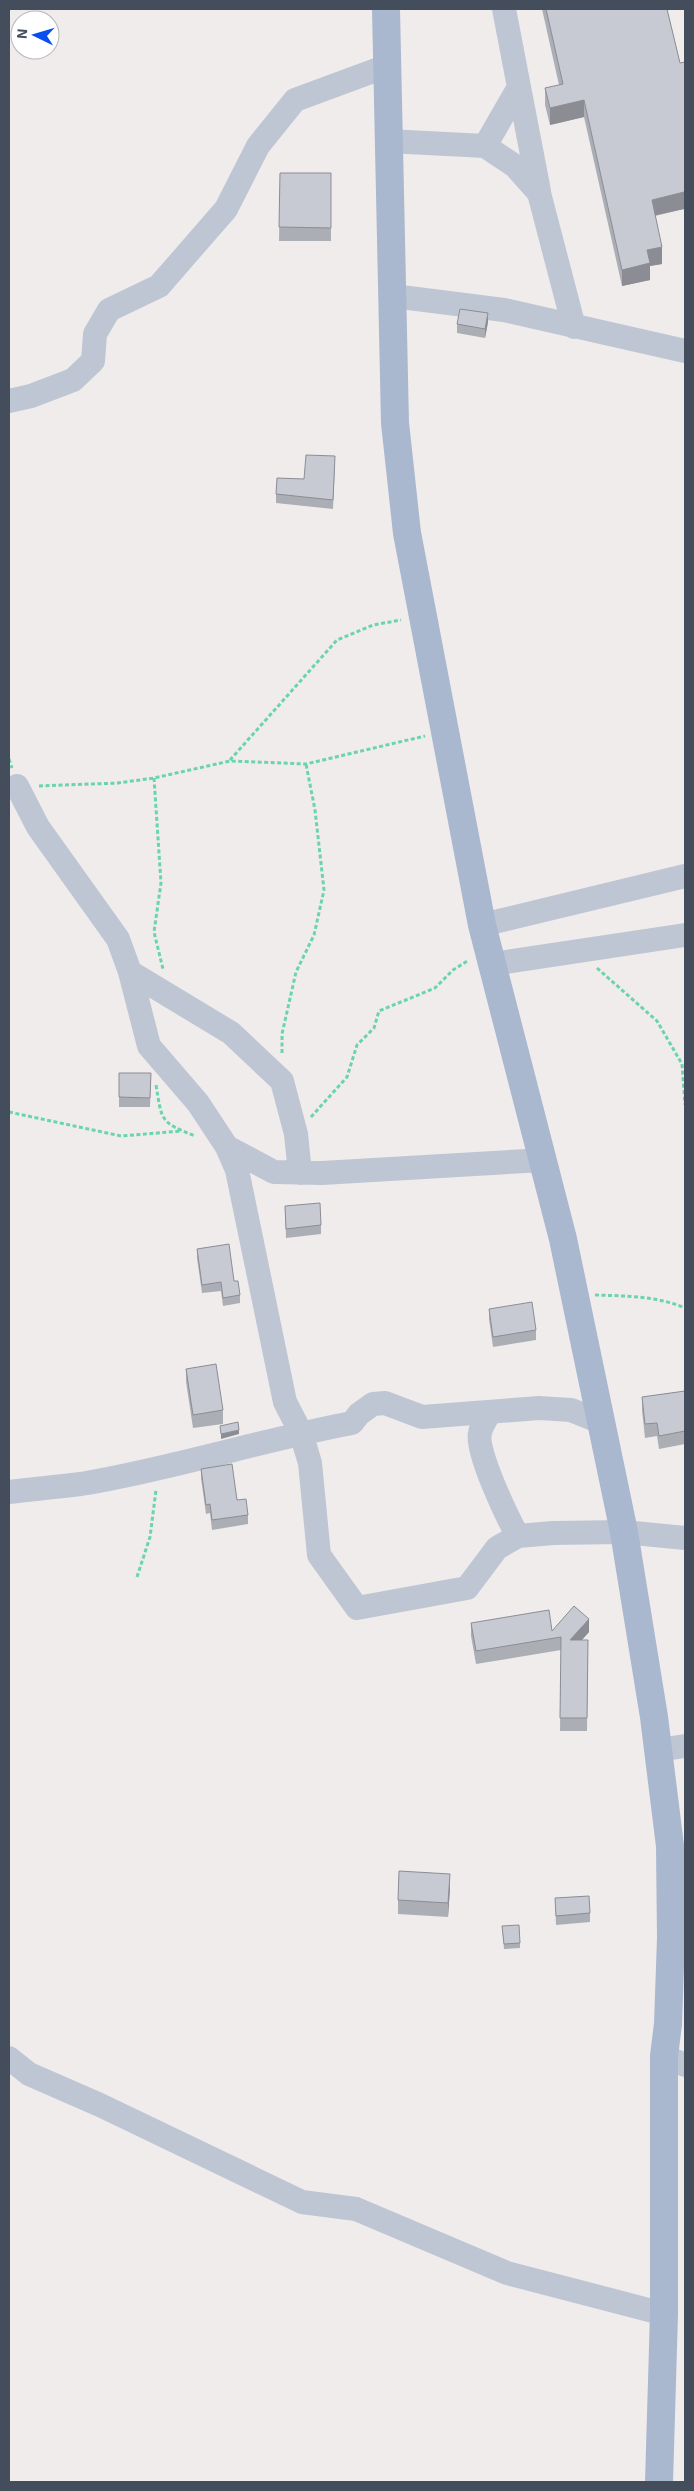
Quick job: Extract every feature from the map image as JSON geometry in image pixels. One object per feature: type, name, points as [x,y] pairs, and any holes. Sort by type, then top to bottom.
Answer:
[{"type":"main road","points":[[386,9],[395,423],[407,533],[444,732],[488,946],[575,1294],[624,1532],[658,1750],[670,1846],[671,1938],[668,2024],[674,2060],[664,2314],[660,2482]]},
{"type":"street","points":[[504,9],[540,193],[574,327]]},
{"type":"street","points":[[9,401],[32,396],[73,380],[93,361],[95,334],[109,310],[159,286],[226,209],[258,146],[295,100],[387,66]]},
{"type":"street","points":[[485,146],[519,87]]},
{"type":"street","points":[[388,141],[485,146],[516,166],[540,193]]},
{"type":"street","points":[[393,296],[504,310],[685,351]]},
{"type":"street","points":[[17,786],[38,828],[118,939],[130,972],[149,1046],[198,1103],[238,1170],[285,1402],[301,1433],[310,1463],[319,1554],[357,1608],[467,1588],[497,1548],[518,1536],[554,1533],[624,1532],[685,1538]]},
{"type":"street","points":[[488,946],[685,876]]},
{"type":"street","points":[[488,946],[578,951],[685,935]]},
{"type":"street","points":[[130,972],[231,1033],[282,1081],[296,1134],[300,1173]]},
{"type":"street","points":[[226,1147],[274,1172],[300,1173],[543,1160]]},
{"type":"street","points":[[9,1492],[81,1484],[352,1423],[359,1414],[373,1404],[385,1404],[422,1417],[539,1408],[571,1410],[601,1422]]},
{"type":"street","points":[[490,1412],[479,1434],[480,1448],[507,1517],[518,1536]]},
{"type":"street","points":[[658,1750],[685,1746]]},
{"type":"street","points":[[9,2058],[29,2074],[100,2105],[302,2202],[356,2209],[507,2273],[664,2314]]},
{"type":"path","points":[[230,761],[338,640],[373,625],[422,617]]},
{"type":"path","points":[[17,786],[118,784],[230,761],[306,764],[444,732]]},
{"type":"path","points":[[282,1081],[282,1034],[296,972],[314,935],[324,890],[315,810],[306,764]]},
{"type":"path","points":[[154,778],[161,883],[154,932],[170,996]]},
{"type":"path","points":[[296,1134],[347,1076],[357,1045],[374,1028],[378,1011],[435,988],[453,970],[488,946]]},
{"type":"path","points":[[578,951],[657,1020],[682,1064],[685,1105]]},
{"type":"path","points":[[9,1112],[121,1136],[182,1130]]},
{"type":"path","points":[[575,1294],[628,1296],[671,1302],[685,1308]]},
{"type":"path","points":[[137,1576],[150,1537],[160,1466]]},
{"type":"building","points":[[546,9],[667,9],[680,63],[685,62],[685,197],[684,192],[652,200],[662,247],[647,250],[650,263],[622,270],[584,100],[550,108],[545,88],[563,84]]},
{"type":"building","points":[[280,173],[331,173],[331,228],[279,227]]},
{"type":"building","points":[[460,309],[488,313],[485,329],[457,324]]},
{"type":"building","points":[[306,455],[335,456],[333,500],[276,494],[277,478],[304,479]]},
{"type":"building","points":[[119,1073],[151,1073],[150,1098],[119,1097]]},
{"type":"building","points":[[320,1203],[321,1225],[286,1229],[285,1206]]},
{"type":"building","points":[[229,1244],[234,1281],[238,1281],[240,1295],[223,1298],[221,1282],[202,1285],[197,1249]]},
{"type":"building","points":[[532,1302],[536,1330],[493,1337],[489,1309]]},
{"type":"building","points":[[216,1364],[223,1410],[193,1415],[186,1369]]},
{"type":"building","points":[[685,1391],[685,1431],[659,1436],[657,1423],[645,1424],[642,1397]]},
{"type":"building","points":[[238,1422],[239,1430],[221,1434],[220,1426]]},
{"type":"building","points":[[232,1464],[237,1500],[246,1499],[248,1515],[212,1520],[210,1504],[206,1505],[201,1469]]},
{"type":"building","points":[[574,1606],[589,1619],[570,1640],[588,1640],[587,1718],[560,1718],[561,1637],[476,1651],[471,1623],[549,1610],[552,1631]]},
{"type":"building","points":[[399,1871],[450,1874],[448,1903],[398,1900]]},
{"type":"building","points":[[589,1896],[590,1913],[556,1916],[555,1898]]},
{"type":"building","points":[[519,1925],[520,1943],[504,1944],[502,1926]]}]
